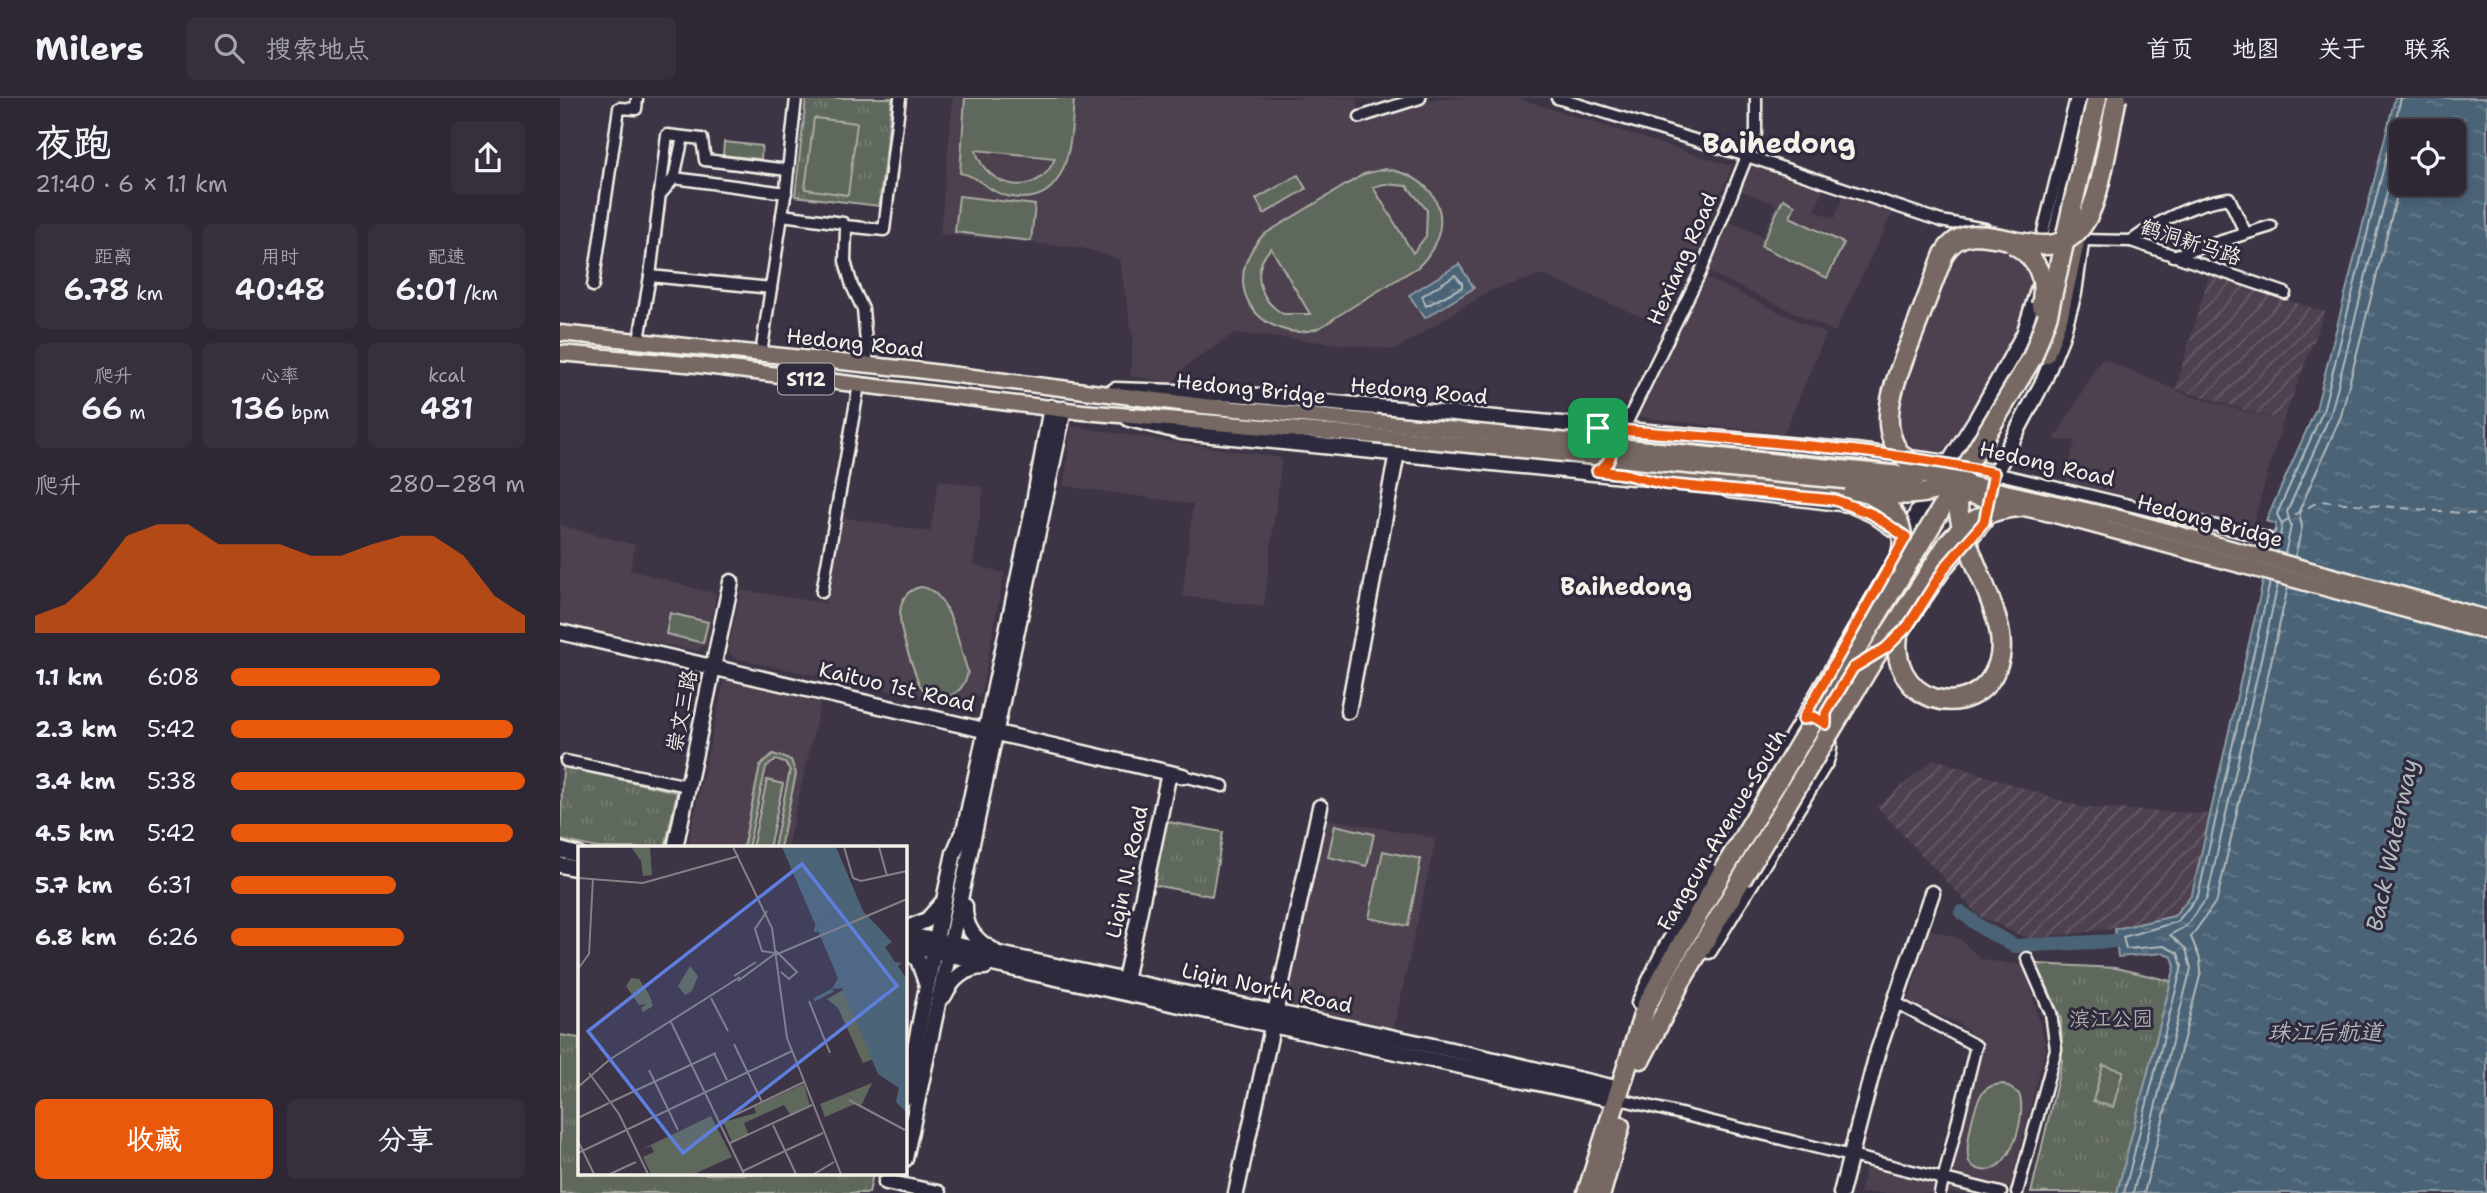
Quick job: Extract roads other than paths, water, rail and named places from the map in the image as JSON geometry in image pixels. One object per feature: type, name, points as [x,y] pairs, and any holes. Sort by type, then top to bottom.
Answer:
[{"type":"highway","points":[[1943,508],[2026,370],[2045,326],[2097,98]]},
{"type":"highway","points":[[1624,474],[1729,480],[1908,496],[1941,490],[1967,476],[1993,448],[2045,354],[2059,314],[2107,98]]},
{"type":"highway","points":[[1950,471],[1922,470],[1902,455],[1890,430],[1888,405],[1947,248],[1967,236],[1990,236],[2048,246],[2064,240],[2079,229],[2094,201],[2117,98]]},
{"type":"highway","points":[[1943,508],[1964,460],[2024,354],[2043,298],[2042,279],[2032,259],[2018,247],[1990,236]]},
{"type":"highway","name":"Fangcun Avenue South","points":[[1601,1193],[1622,1091],[1641,1059],[1660,999],[1993,448]]},
{"type":"highway","points":[[1903,613],[1897,639],[1897,659],[1914,689],[1933,698],[1955,699],[1975,693],[1989,681],[1999,662],[2001,641],[1959,509],[1958,491],[1968,468]]},
{"type":"highway","points":[[1805,726],[1902,555],[1903,534],[1893,512],[1874,497],[1854,491]]},
{"type":"highway","points":[[1732,876],[1958,533],[1986,513],[2020,507]]},
{"type":"highway","name":"Fangcun Avenue South","points":[[1587,1193],[1651,996],[1732,876],[1805,726],[1943,508]]},
{"type":"main road","name":"Hedong Road","points":[[560,333],[1083,390]]},
{"type":"main road","name":"Hedong Road","points":[[560,352],[697,365],[1111,414]]},
{"type":"main road","name":"Hedong Bridge","points":[[1083,390],[1376,429],[1951,492],[2020,507],[2487,632]]},
{"type":"main road","name":"Hedong Bridge","points":[[1111,414],[1376,429],[1844,466],[1950,471],[2487,618]]},
{"type":"street","points":[[593,286],[619,108],[636,109],[637,98]]},
{"type":"street","points":[[761,354],[786,193],[796,98]]},
{"type":"street","points":[[782,215],[884,230],[900,98]]},
{"type":"street","points":[[1360,117],[1420,98]]},
{"type":"street","points":[[1557,98],[1747,156],[1941,221],[2041,240]]},
{"type":"street","name":"Hexiang Road","points":[[1623,430],[1701,271],[1756,134],[1756,98]]},
{"type":"street","points":[[2036,299],[2041,240],[2076,98]]},
{"type":"street","name":"Fangcun Avenue South","points":[[1622,1091],[1626,1046],[1636,1009],[1654,970],[1805,726],[1906,537],[1950,471],[2009,362],[2036,299],[2056,232],[2086,98]]},
{"type":"street","points":[[639,340],[650,276],[667,135],[702,139],[705,160],[788,170]]},
{"type":"street","points":[[659,196],[674,178],[683,137]]},
{"type":"street","points":[[674,178],[786,193]]},
{"type":"street","points":[[2131,242],[2150,228],[2209,201],[2229,198],[2245,232]]},
{"type":"street","name":"Fangcun Avenue South","points":[[1641,1059],[1823,767],[1831,746],[1826,713],[1853,668],[1881,652],[1900,635],[1946,566],[1984,522],[1994,473],[2056,354],[2074,293],[2082,240],[2081,215]]},
{"type":"street","points":[[845,226],[845,261],[852,286],[863,309],[867,365]]},
{"type":"street","points":[[2173,256],[2271,226]]},
{"type":"street","name":"鹤洞新马路","points":[[2082,240],[2131,242],[2285,293]]},
{"type":"street","points":[[650,276],[771,288]]},
{"type":"street","points":[[822,592],[859,385]]},
{"type":"street","name":"Hedong Road","points":[[1083,390],[1173,390],[1236,394],[1623,430],[1950,471],[1994,473],[2267,538]]},
{"type":"street","points":[[906,1154],[969,859],[1015,595],[1058,408]]},
{"type":"street","name":"Hedong Road","points":[[1111,414],[1182,432],[1597,471],[1624,474],[1664,484],[1835,500],[1872,514],[1946,566]]},
{"type":"street","points":[[1597,471],[1608,463],[1612,452],[1607,436],[1598,428]]},
{"type":"street","points":[[1348,711],[1397,453]]},
{"type":"street","name":"崇文三路","points":[[675,846],[731,582]]},
{"type":"street","name":"Kaituo 1st Road","points":[[560,632],[1223,786]]},
{"type":"street","points":[[1805,726],[1814,717],[1826,724]]},
{"type":"street","points":[[906,1093],[954,853],[965,827],[989,732]]},
{"type":"street","points":[[566,761],[688,786]]},
{"type":"street","name":"Liqin N. Road","points":[[1125,979],[1176,775]]},
{"type":"street","points":[[1236,1193],[1320,807]]},
{"type":"street","points":[[560,850],[578,855]]},
{"type":"street","points":[[954,853],[958,862],[969,859]]},
{"type":"street","points":[[969,859],[964,910],[967,925],[985,946],[1007,963]]},
{"type":"street","points":[[560,865],[578,869]]},
{"type":"street","points":[[1840,1193],[1877,1054],[1933,893]]},
{"type":"street","points":[[906,930],[927,920],[944,900]]},
{"type":"street","name":"Liqin North Road","points":[[906,932],[934,946]]},
{"type":"street","name":"Liqin North Road","points":[[906,946],[934,946],[1622,1091]]},
{"type":"street","points":[[906,947],[918,960],[928,991]]},
{"type":"street","points":[[2017,1193],[2056,1049],[2051,1013],[2027,958]]},
{"type":"street","points":[[938,1010],[949,986],[959,975],[981,967],[1007,963]]},
{"type":"street","name":"Liqin North Road","points":[[1007,963],[1125,979],[1274,1018]]},
{"type":"street","points":[[1896,1003],[1976,1046],[1940,1193]]},
{"type":"street","points":[[1622,1091],[1850,1156],[2001,1193]]},
{"type":"street","points":[[893,1183],[938,1193]]},
{"type":"water","name":"珠江后航道","points":[[2395,98],[2487,98],[2487,1193],[2117,1193],[2175,966],[2172,957],[2164,953],[2118,957],[2115,929],[2174,916],[2192,894],[2276,524],[2266,521],[2316,409],[2389,122],[2389,196],[2466,196],[2466,119],[2390,119]]},
{"type":"water","points":[[1459,264],[1474,288],[1425,318],[1409,295]]},
{"type":"waterway","points":[[1961,912],[1982,928],[2015,946],[2116,941]]},
{"type":"district","name":"Baihedong","points":[[1779,143]]},
{"type":"district","name":"Baihedong","points":[[1626,587]]},
{"type":"water label","name":"Back Waterway","points":[[2392,845]]},
{"type":"park label","name":"滨江公园","points":[[2111,1019]]}]
